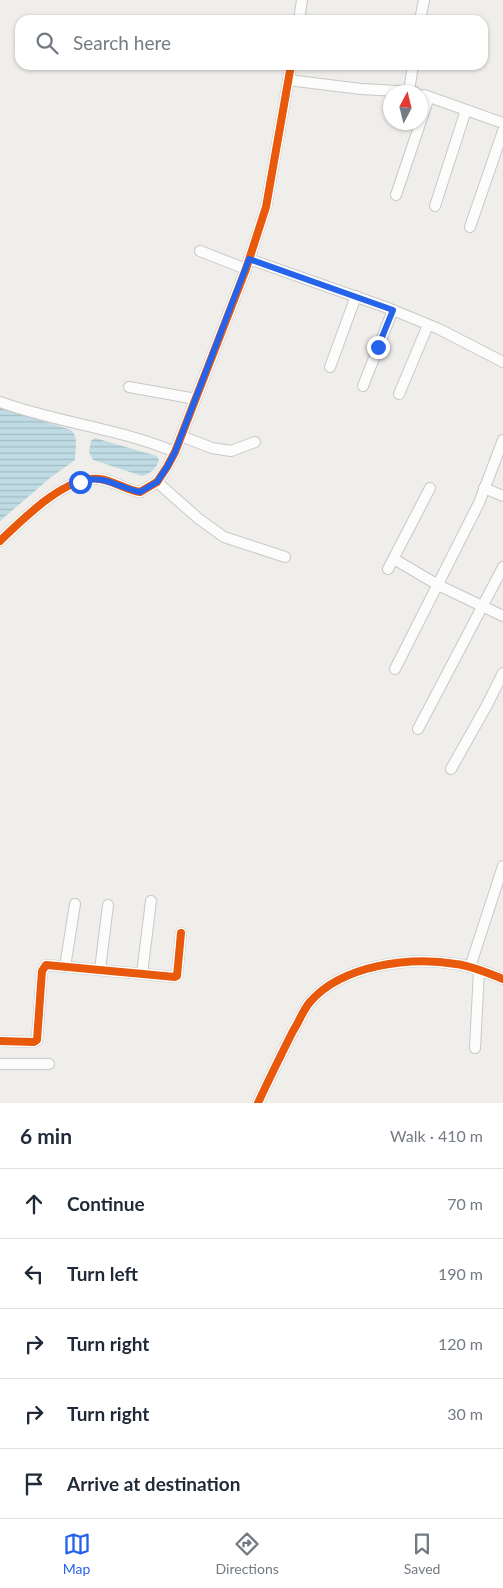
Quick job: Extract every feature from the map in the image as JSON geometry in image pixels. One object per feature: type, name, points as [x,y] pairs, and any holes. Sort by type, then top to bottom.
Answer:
[{"type":"street","points":[[300,15],[302,0]]},
{"type":"street","points":[[421,15],[424,0]]},
{"type":"street","points":[[0,541],[34,509],[62,490],[85,480],[98,478],[140,492],[157,482],[167,467],[175,452],[248,264],[266,207],[290,70]]},
{"type":"street","points":[[412,85],[413,70]]},
{"type":"street","points":[[288,80],[383,90]]},
{"type":"street","points":[[428,97],[503,123]]},
{"type":"street","points":[[435,206],[466,110]]},
{"type":"street","points":[[396,195],[415,130]]},
{"type":"street","points":[[470,227],[503,131]]},
{"type":"street","points":[[200,251],[356,296],[428,325],[503,362]]},
{"type":"street","points":[[330,367],[356,296]]},
{"type":"street","points":[[363,386],[393,310]]},
{"type":"street","points":[[399,394],[428,325]]},
{"type":"street","points":[[129,387],[196,399]]},
{"type":"street","points":[[0,402],[26,412],[149,440],[175,452]]},
{"type":"street","points":[[181,436],[212,448],[231,451],[254,442]]},
{"type":"street","points":[[395,669],[464,533],[503,440]]},
{"type":"street","points":[[157,482],[224,537],[285,556]]},
{"type":"street","points":[[388,569],[430,488]]},
{"type":"street","points":[[484,488],[503,496]]},
{"type":"street","points":[[394,559],[438,585],[503,616]]},
{"type":"street","points":[[418,729],[503,567]]},
{"type":"street","points":[[451,769],[503,673]]},
{"type":"street","points":[[474,1048],[474,968],[503,866]]},
{"type":"street","points":[[142,974],[151,902]]},
{"type":"street","points":[[65,967],[75,904]]},
{"type":"street","points":[[100,970],[108,905]]},
{"type":"street","points":[[0,1041],[34,1042],[37,1040],[42,971],[46,965],[173,978],[176,976],[181,933]]},
{"type":"street","points":[[258,1103],[305,1009],[317,995],[346,976],[379,966],[435,962],[455,963],[503,979]]},
{"type":"street","points":[[0,1064],[48,1064]]},
{"type":"water","points":[[0,407],[71,430],[75,436],[76,444],[75,460],[50,478],[0,521]]},
{"type":"water","points":[[95,438],[157,456],[159,460],[157,466],[148,474],[142,476],[93,460],[89,452],[91,441]]},
{"type":"cycle path","points":[[0,541],[46,500],[74,484],[87,479],[100,479],[140,492],[157,482],[167,467],[175,452],[246,269],[266,207],[290,70]]},
{"type":"cycle path","points":[[0,1041],[34,1042],[37,1040],[42,971],[46,965],[175,977],[177,976],[181,933]]},
{"type":"cycle path","points":[[258,1103],[293,1031],[308,1005],[324,989],[340,979],[378,966],[418,961],[462,965],[503,979]]},
{"type":"route","points":[[80,482],[98,478],[140,492],[157,482],[175,452],[249,259],[393,310],[378,347]]}]
